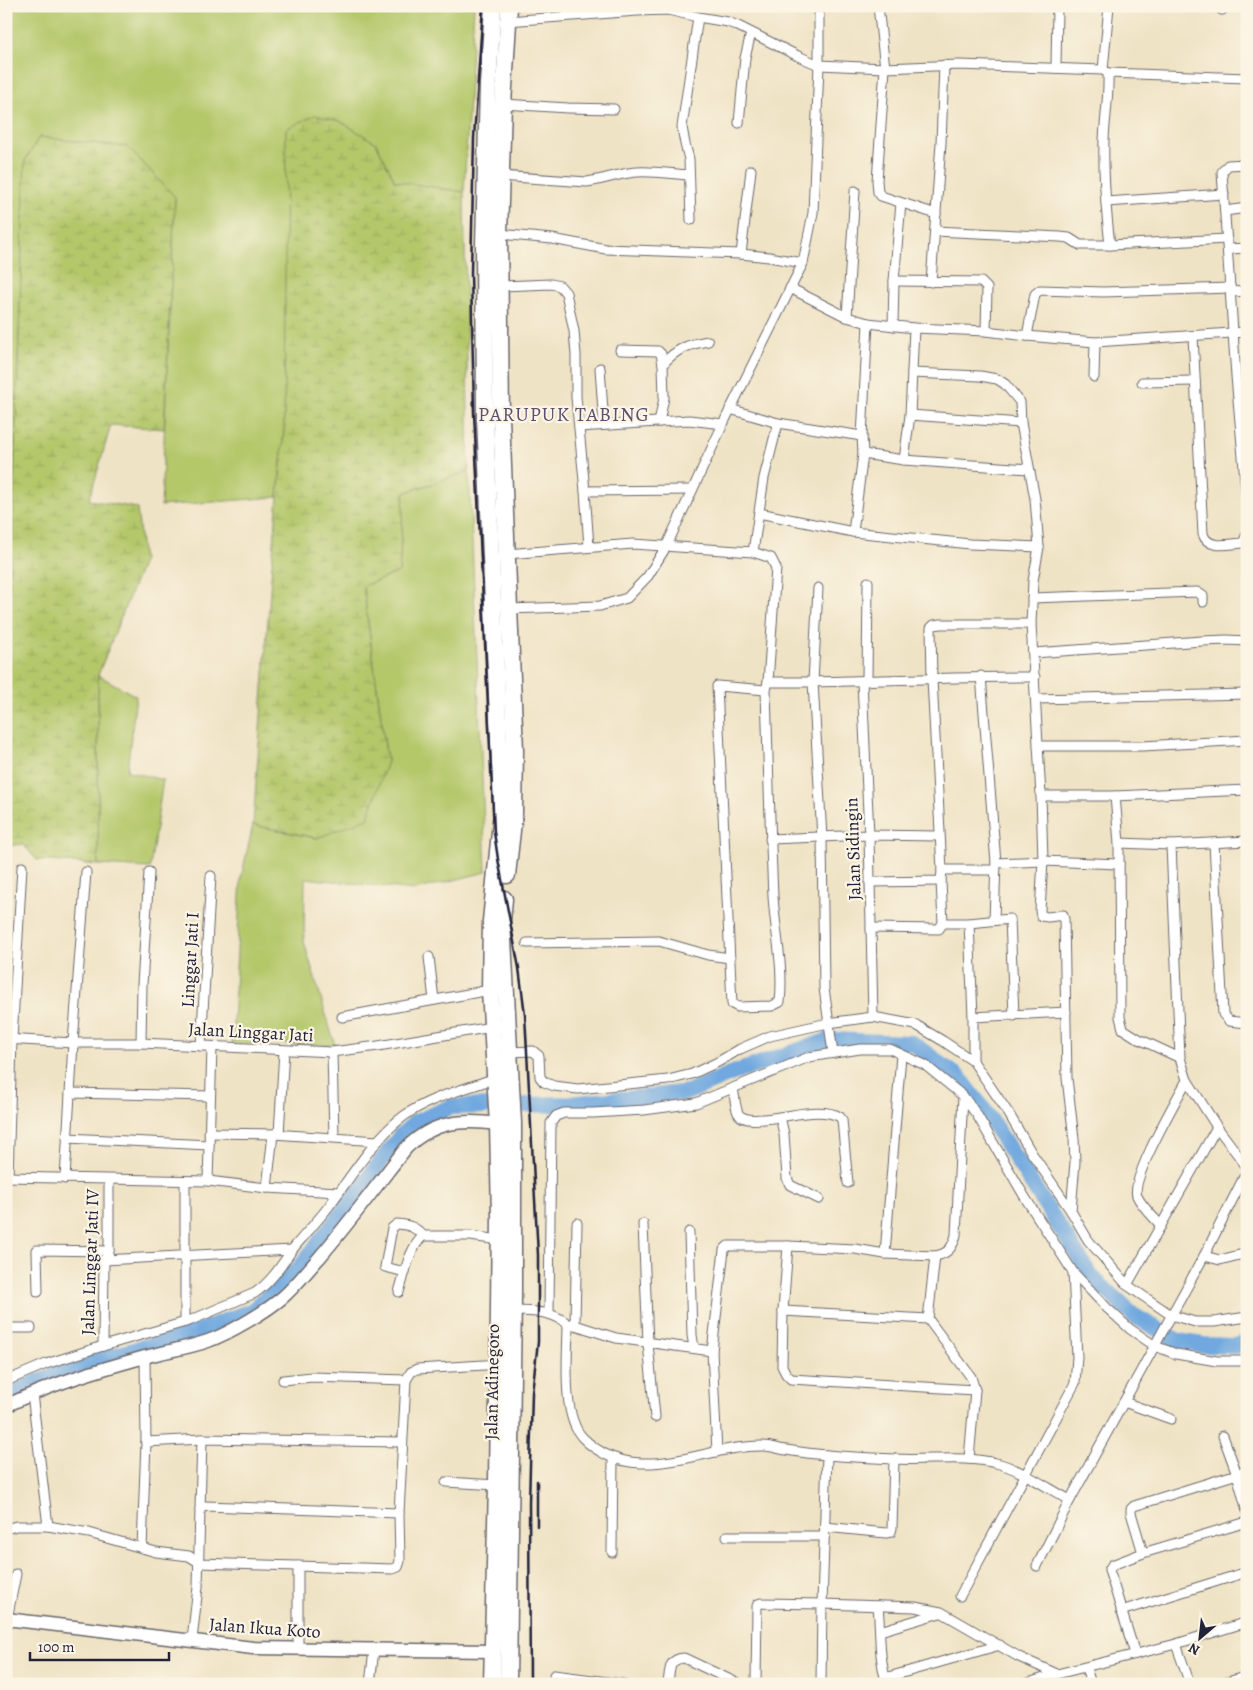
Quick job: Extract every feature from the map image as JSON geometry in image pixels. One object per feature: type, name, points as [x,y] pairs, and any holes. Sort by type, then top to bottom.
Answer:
[{"type":"highway","points":[[493,6],[496,85],[503,104],[499,286],[493,418],[506,554],[515,750],[508,813],[491,921],[490,990],[492,1027],[500,1081]]},
{"type":"highway","points":[[500,1081],[509,1052],[502,921],[508,813],[493,418],[484,245],[496,85],[508,14]]},
{"type":"highway","name":"Jalan Adinegoro","points":[[500,1081],[507,1217],[505,1364],[508,1684]]},
{"type":"highway","name":"Jalan Adinegoro","points":[[492,1684],[497,1485],[505,1364],[513,1311],[507,1240]]},
{"type":"street","points":[[508,609],[600,606],[627,598],[648,576],[666,547],[730,409],[803,263],[813,213],[819,65],[819,6]]},
{"type":"street","points":[[878,6],[885,68],[878,192],[882,196],[936,214]]},
{"type":"street","points":[[1056,68],[1057,6]]},
{"type":"street","points":[[1109,6],[1105,72],[1109,91],[1104,140],[1106,202],[1110,245]]},
{"type":"street","points":[[508,14],[668,10],[728,22],[819,65],[885,68],[944,65],[1056,68],[1247,78]]},
{"type":"street","points":[[691,220],[689,158],[682,126],[698,17]]},
{"type":"street","points":[[739,123],[745,58],[751,33]]},
{"type":"street","points":[[932,282],[944,65]]},
{"type":"street","points":[[503,104],[614,109]]},
{"type":"street","points":[[1247,164],[1228,165],[1223,169],[1236,376],[1247,503]]},
{"type":"street","points":[[741,254],[752,170]]},
{"type":"street","points":[[500,176],[587,182],[636,172],[689,175]]},
{"type":"street","points":[[847,317],[855,191]]},
{"type":"street","points":[[1106,202],[1224,194]]},
{"type":"street","points":[[893,326],[894,281],[901,203]]},
{"type":"street","points":[[1225,211],[1247,208]]},
{"type":"street","points":[[935,232],[1053,236],[1069,238],[1080,245],[1227,239]]},
{"type":"street","points":[[499,234],[552,239],[606,248],[741,254],[803,263]]},
{"type":"street","points":[[1228,249],[1247,248]]},
{"type":"street","points":[[894,281],[981,282],[985,284],[987,288],[986,331]]},
{"type":"street","points":[[499,286],[551,284],[560,286],[565,290],[571,314],[576,355],[576,397],[589,546]]},
{"type":"street","points":[[790,288],[847,317],[868,323],[893,326],[986,331],[1096,342],[1247,332]]},
{"type":"street","points":[[1026,336],[1035,294],[1040,290],[1103,292],[1247,291]]},
{"type":"street","points":[[853,532],[864,454],[862,436],[868,323]]},
{"type":"street","points":[[904,460],[910,415],[914,328]]},
{"type":"street","points":[[1193,336],[1203,534],[1205,540],[1214,544],[1243,543],[1247,534]]},
{"type":"street","points":[[663,364],[673,353],[694,343],[708,341]]},
{"type":"street","points":[[1094,377],[1096,342]]},
{"type":"street","points":[[620,350],[658,351],[661,354],[664,398],[659,422]]},
{"type":"street","points":[[600,368],[604,426]]},
{"type":"street","points":[[912,373],[980,376],[997,379],[1005,384],[1020,402],[1021,423],[1035,499],[1039,547],[1033,581],[1031,624],[1041,796],[1043,860],[1041,916],[1048,917],[1057,914],[1062,915],[1064,918],[1067,1078],[1075,1162],[1071,1211]]},
{"type":"street","points":[[1236,376],[1247,375]]},
{"type":"street","points":[[1142,382],[1196,381]]},
{"type":"street","points":[[730,409],[778,423],[862,436]]},
{"type":"street","points":[[910,415],[1021,423]]},
{"type":"street","points":[[579,428],[689,420],[723,424]]},
{"type":"street","points":[[753,552],[764,478],[778,423]]},
{"type":"street","points":[[864,454],[904,460],[1029,469]]},
{"type":"street","points":[[585,491],[692,490]]},
{"type":"street","points":[[759,513],[853,532],[970,544],[1039,547]]},
{"type":"street","points":[[506,554],[633,544],[753,552],[771,558],[776,568],[767,686],[770,839],[782,988],[780,1002],[772,1006],[734,1006],[732,1004],[717,686],[767,686],[814,682],[981,676],[1035,677]]},
{"type":"street","name":"Jalan Sidingin","points":[[868,582],[864,681],[873,1017]]},
{"type":"street","points":[[818,588],[814,682],[822,838],[824,988],[832,1052]]},
{"type":"street","points":[[1032,598],[1197,592],[1203,596],[1203,602]]},
{"type":"street","points":[[871,928],[935,930],[942,926],[943,923],[931,628],[941,624],[1031,624]]},
{"type":"street","points":[[1034,654],[1202,641],[1247,641]]},
{"type":"street","points":[[981,676],[995,866],[994,920]]},
{"type":"street","points":[[1036,699],[1247,694]]},
{"type":"street","points":[[1038,746],[1143,746],[1247,740]]},
{"type":"street","points":[[1041,796],[1115,796],[1247,790]]},
{"type":"street","points":[[1115,796],[1119,843],[1120,1017],[1123,1029],[1139,1039],[1180,1058]]},
{"type":"street","points":[[770,839],[869,835],[939,836]]},
{"type":"street","points":[[1119,843],[1172,845],[1247,841]]},
{"type":"street","points":[[1214,843],[1223,1014],[1229,1021],[1247,1023]]},
{"type":"street","points":[[1037,1566],[1070,1500],[1204,1256],[1245,1177],[1247,1167],[1217,1127],[1187,1080],[1180,1058],[1172,845]]},
{"type":"street","points":[[942,870],[1043,860],[1119,864]]},
{"type":"street","points":[[22,867],[9,1040],[7,1177],[208,1181],[267,1188],[339,1192]]},
{"type":"street","name":"Jalan Linggar Jati IV","points":[[66,1179],[73,1043],[86,872]]},
{"type":"street","points":[[141,1043],[142,985],[149,872]]},
{"type":"street","name":"Linggar Jati I","points":[[201,1046],[211,876]]},
{"type":"street","points":[[870,882],[941,881]]},
{"type":"street","points":[[943,923],[969,923],[1010,919],[1014,1016]]},
{"type":"street","points":[[969,923],[973,1061]]},
{"type":"street","points":[[526,943],[659,941],[708,955],[730,958]]},
{"type":"street","points":[[429,957],[434,1000]]},
{"type":"street","points":[[342,1017],[490,990]]},
{"type":"street","points":[[973,1017],[1066,1012]]},
{"type":"street","points":[[509,1052],[533,1051],[539,1056],[540,1077],[544,1082],[554,1086],[578,1088],[668,1080],[692,1074],[770,1036],[828,1025],[873,1017],[916,1025],[973,1061],[1009,1114],[1031,1152],[1088,1240],[1127,1285],[1170,1317],[1195,1322],[1214,1322],[1247,1317]]},
{"type":"street","name":"Jalan Linggar Jati","points":[[9,1040],[73,1043],[141,1043],[332,1052],[492,1027]]},
{"type":"street","points":[[208,1181],[212,1047]]},
{"type":"street","points":[[549,1313],[551,1123],[556,1116],[564,1113],[644,1110],[696,1103],[809,1057],[832,1052],[876,1048],[890,1049],[925,1065],[963,1096],[977,1115],[1026,1199],[1073,1272],[1130,1329],[1156,1344],[1190,1358],[1217,1361],[1247,1361]]},
{"type":"street","points":[[267,1188],[276,1134],[284,1050]]},
{"type":"street","points":[[332,1052],[334,1137]]},
{"type":"street","points":[[885,1254],[901,1055]]},
{"type":"street","points":[[1162,1226],[1137,1196],[1138,1183],[1160,1131],[1187,1080]]},
{"type":"street","points":[[6,1381],[46,1364],[185,1322],[255,1293],[282,1266],[292,1250],[306,1236],[378,1141],[403,1116],[434,1099],[500,1081]]},
{"type":"street","points":[[733,1089],[739,1115],[749,1120],[826,1113],[840,1117],[842,1120],[848,1183]]},
{"type":"street","points":[[70,1093],[210,1096]]},
{"type":"street","points":[[716,1452],[712,1351],[724,1250],[728,1246],[788,1246],[855,1249],[885,1254],[935,1256],[950,1250],[956,1235],[963,1096]]},
{"type":"street","points":[[780,1117],[784,1134],[787,1178],[790,1185],[820,1199]]},
{"type":"street","points":[[6,1406],[60,1383],[145,1357],[208,1341],[265,1310],[283,1297],[330,1245],[406,1148],[419,1136],[447,1123],[478,1121],[503,1123]]},
{"type":"street","points":[[1127,1285],[1217,1127]]},
{"type":"street","points":[[209,1133],[276,1134],[378,1141]]},
{"type":"street","points":[[67,1138],[209,1144]]},
{"type":"street","name":"Jalan Linggar Jati IV","points":[[103,1346],[104,1260],[108,1256],[109,1251],[109,1180]]},
{"type":"street","points":[[185,1181],[185,1322]]},
{"type":"street","points":[[577,1223],[568,1399],[576,1430],[583,1439],[613,1458],[636,1463],[654,1464],[679,1461],[744,1447],[766,1446],[827,1455],[894,1459],[969,1459],[998,1463],[1070,1500]]},
{"type":"street","points":[[406,1272],[385,1267],[392,1228],[398,1224],[412,1226],[418,1229],[423,1236]]},
{"type":"street","points":[[643,1224],[648,1343],[655,1417]]},
{"type":"street","points":[[689,1232],[694,1348]]},
{"type":"street","points":[[399,1292],[410,1256],[423,1236],[470,1236],[507,1240]]},
{"type":"street","points":[[788,1246],[783,1311],[782,1366],[791,1379],[976,1390]]},
{"type":"street","points":[[38,1292],[37,1250],[109,1251]]},
{"type":"street","points":[[104,1260],[292,1250]]},
{"type":"street","points":[[1204,1256],[1220,1260],[1247,1253]]},
{"type":"street","points":[[935,1256],[928,1319],[970,1376],[976,1390],[969,1459]]},
{"type":"street","points":[[960,1596],[1075,1383],[1077,1357],[1073,1272]]},
{"type":"street","points":[[513,1311],[549,1313],[571,1325],[607,1337],[712,1351]]},
{"type":"street","points":[[783,1311],[928,1319]]},
{"type":"street","points":[[6,1328],[31,1328]]},
{"type":"street","points":[[142,1548],[146,1442],[145,1357]]},
{"type":"street","points":[[6,1528],[16,1526],[48,1526],[89,1533],[156,1552],[189,1556],[200,1564],[393,1569],[398,1567],[400,1560],[402,1442],[406,1380],[417,1368],[505,1364]]},
{"type":"street","points":[[283,1380],[312,1377],[406,1380]]},
{"type":"street","points":[[32,1394],[48,1526]]},
{"type":"street","points":[[1124,1402],[1171,1419]]},
{"type":"street","points":[[1224,1436],[1247,1512]]},
{"type":"street","points":[[146,1442],[202,1439],[402,1442]]},
{"type":"street","points":[[192,1640],[200,1564],[202,1439]]},
{"type":"street","points":[[821,1684],[827,1455]]},
{"type":"street","points":[[612,1552],[613,1458]]},
{"type":"street","points":[[728,1536],[825,1532],[891,1532],[894,1459]]},
{"type":"street","points":[[1144,1553],[1130,1509],[1134,1506],[1247,1472]]},
{"type":"street","points":[[446,1482],[497,1485]]},
{"type":"street","points":[[200,1509],[205,1506],[400,1513]]},
{"type":"street","points":[[1135,1654],[1110,1570],[1112,1565],[1144,1553],[1247,1522]]},
{"type":"street","points":[[298,1566],[298,1649]]},
{"type":"street","points":[[1121,1611],[1247,1572]]},
{"type":"street","points":[[6,1619],[16,1574]]},
{"type":"street","points":[[756,1684],[758,1604],[915,1607],[941,1612],[1019,1657],[1057,1674]]},
{"type":"street","points":[[878,1606],[880,1656],[886,1681],[1000,1645]]},
{"type":"street","points":[[880,1631],[941,1612]]},
{"type":"street","name":"Jalan Ikua Koto","points":[[6,1619],[253,1648],[492,1651]]},
{"type":"street","points":[[1025,1684],[1176,1644],[1247,1622]]},
{"type":"street","points":[[1176,1644],[1190,1684]]},
{"type":"street","points":[[370,1684],[374,1650]]},
{"type":"street","points":[[668,1684],[673,1661],[677,1658],[684,1658],[739,1684]]},
{"type":"street","points":[[1086,1668],[1091,1684]]},
{"type":"street","points":[[554,1675],[623,1684]]},
{"type":"street","points":[[1222,1684],[1247,1676]]},
{"type":"green space","points":[[6,6],[474,6],[464,192],[395,181],[376,143],[284,430],[278,497],[161,506],[175,197],[39,137],[25,161],[12,535],[6,636]]},
{"type":"green space","points":[[315,115],[340,121],[376,143],[395,181],[464,192],[469,471],[404,493],[399,572],[363,586],[387,761],[368,818],[317,838],[253,825],[284,430],[286,129]]},
{"type":"green space","points":[[39,137],[128,147],[175,197],[164,429],[111,425],[89,500],[137,508],[143,562],[98,675],[98,865],[37,860],[23,844],[6,846],[6,636],[12,535],[25,161]]},
{"type":"green space","points":[[469,471],[486,872],[415,890],[305,878],[304,942],[335,1045],[232,1043],[241,878],[253,825],[316,838],[387,761],[363,586],[399,572],[404,493]]},
{"type":"green space","points":[[98,675],[136,696],[127,771],[163,780],[150,868],[98,865]]},
{"type":"waterway","points":[[6,1396],[64,1370],[199,1331],[253,1310],[301,1266],[401,1135],[416,1122],[450,1107],[566,1104],[688,1092],[730,1074],[829,1040],[912,1043],[960,1078],[985,1111],[1091,1276],[1133,1315],[1178,1341],[1203,1345],[1236,1346],[1247,1342]]},
{"type":"railway","points":[[483,6],[474,138],[471,273],[474,413],[494,832],[519,968],[525,1015],[538,1255],[538,1342],[532,1393],[529,1503],[530,1684]]},
{"type":"railway","points":[[537,1481],[537,1526]]},
{"type":"district","name":"PARUPUK TABING","points":[[564,414]]}]
